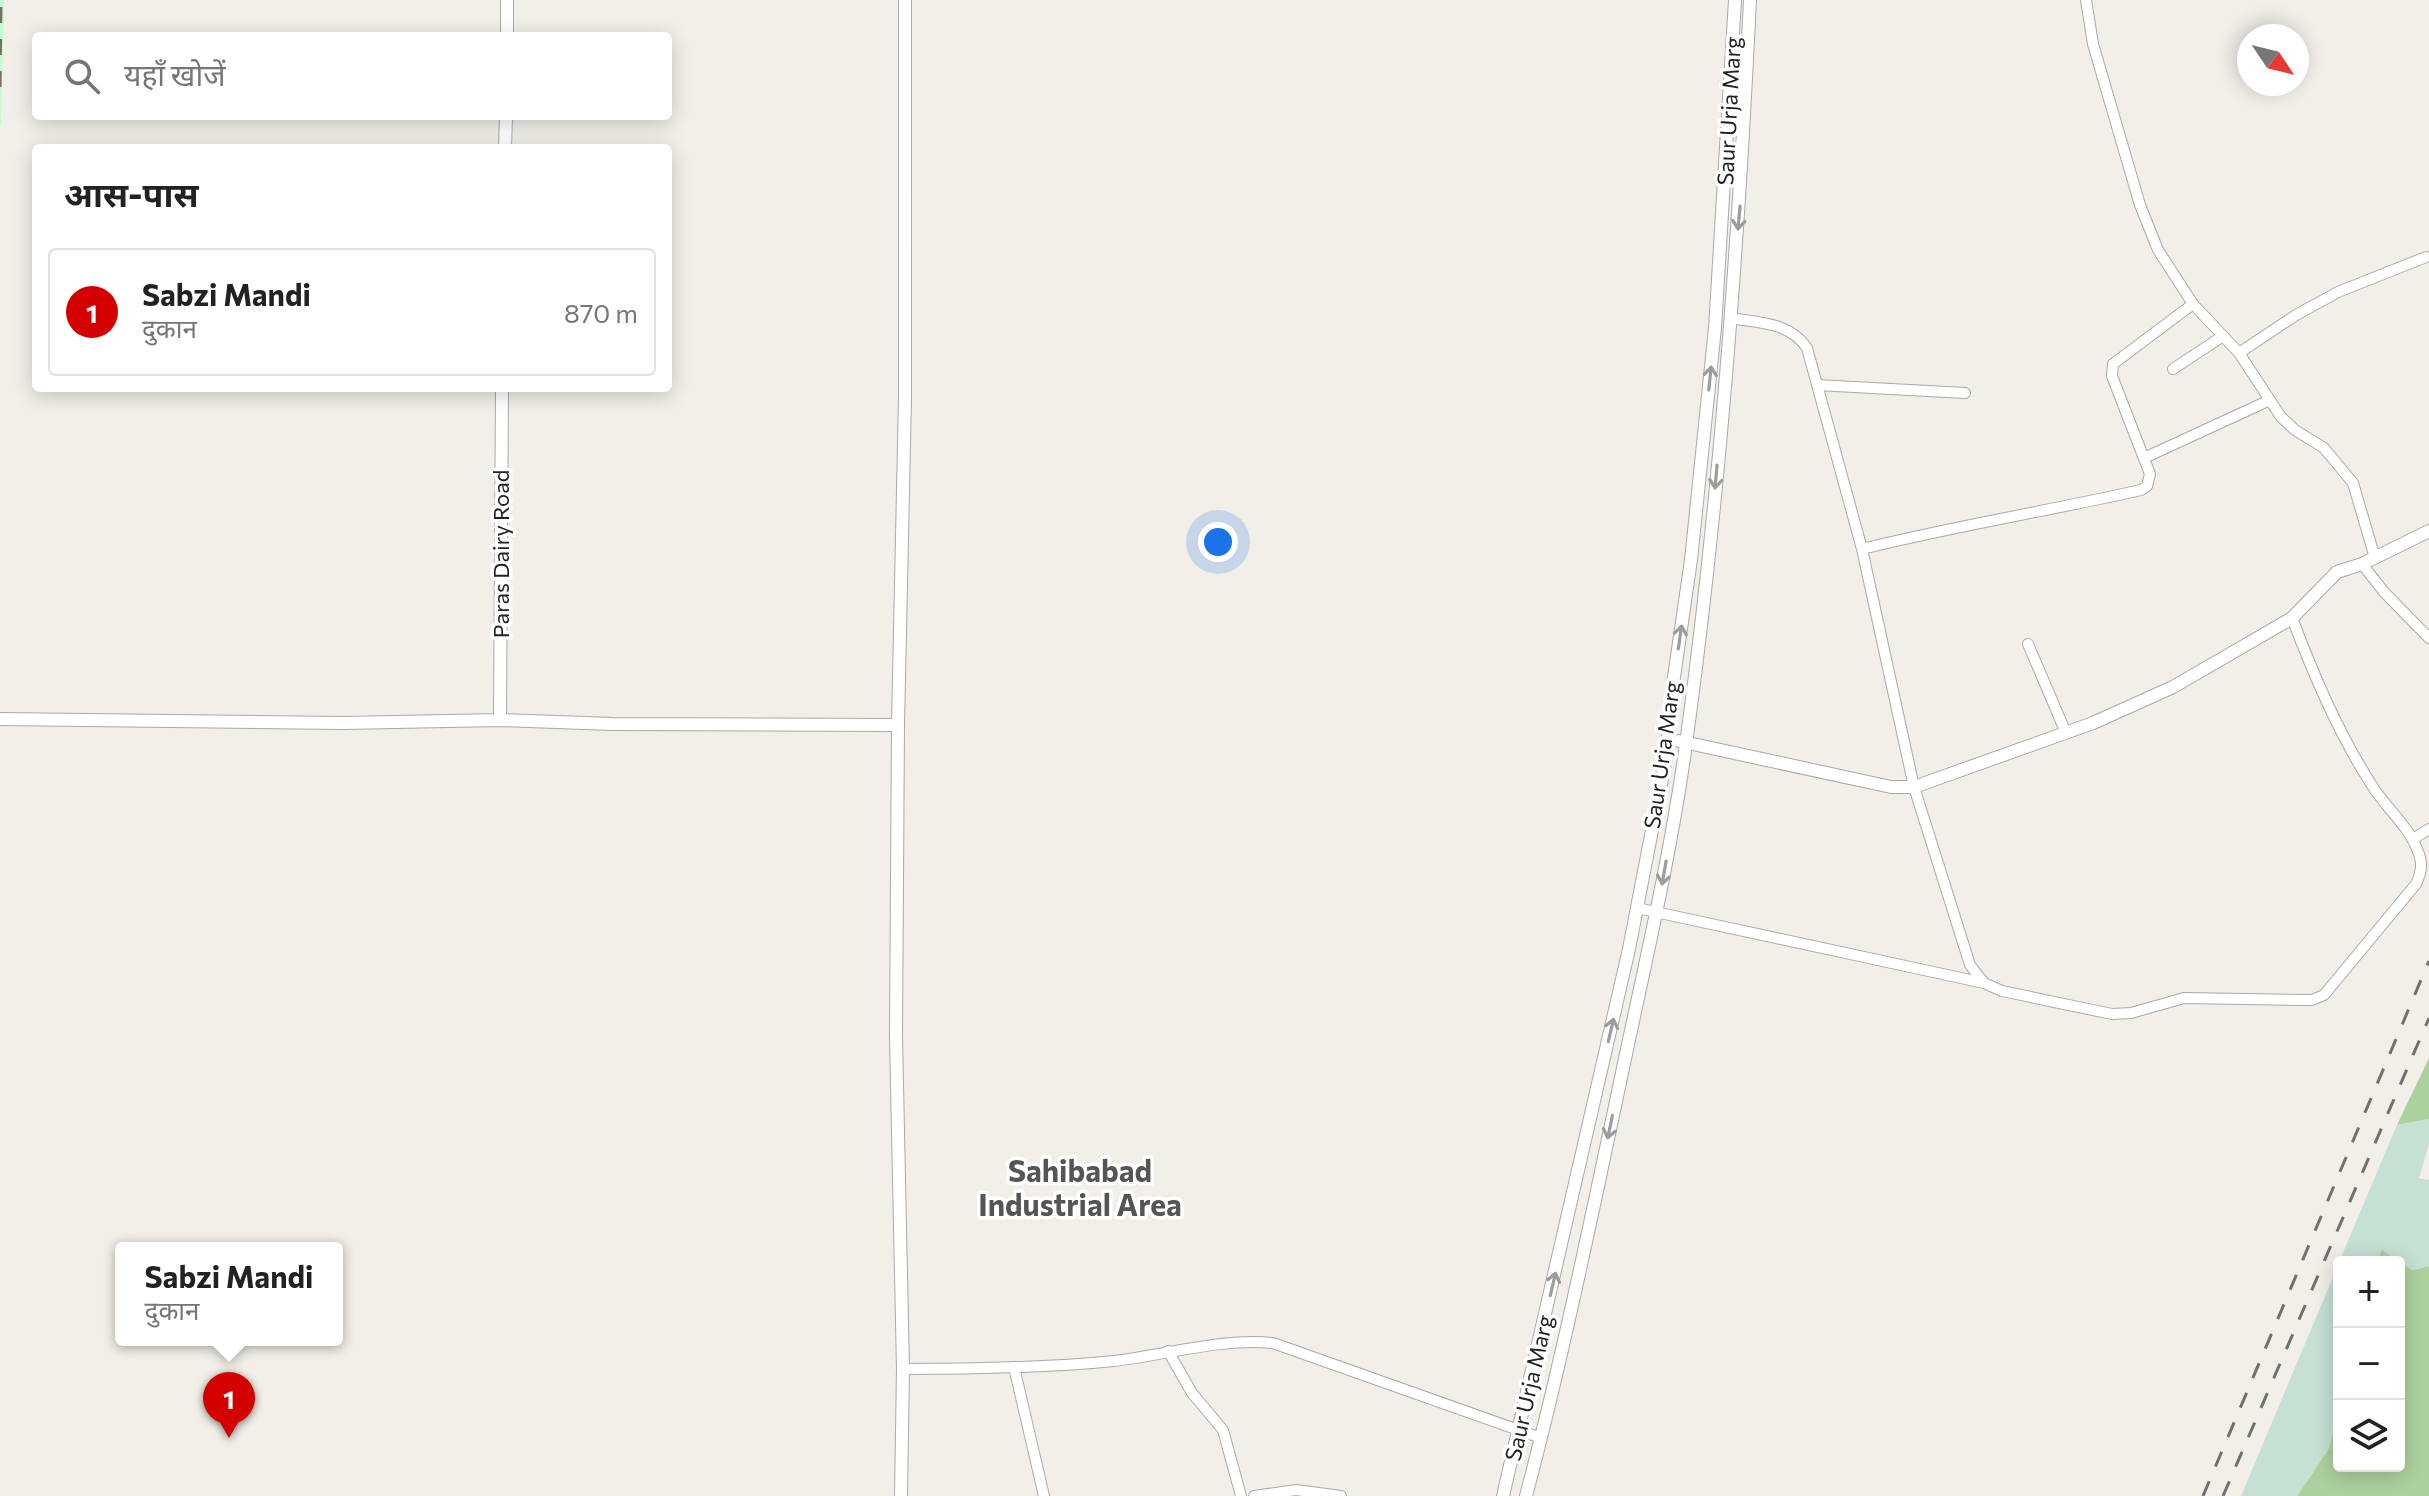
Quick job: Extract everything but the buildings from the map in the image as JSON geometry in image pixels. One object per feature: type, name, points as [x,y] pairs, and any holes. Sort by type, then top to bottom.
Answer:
[{"type":"street","points":[[507,0],[507,32]]},
{"type":"street","points":[[901,1496],[903,1369],[896,1036],[905,397],[905,0]]},
{"type":"street","name":"Saur Urja Marg","points":[[1503,1496],[1637,908],[1668,739],[1715,328],[1735,0]]},
{"type":"street","name":"Saur Urja Marg","points":[[1526,1496],[1658,912],[1686,743],[1708,577],[1740,205],[1750,0]]},
{"type":"street","points":[[2086,0],[2093,44],[2140,205],[2158,250],[2193,304],[2239,353],[2287,424],[2324,448],[2353,483],[2375,558]]},
{"type":"street","points":[[505,144],[506,120]]},
{"type":"street","points":[[2239,353],[2296,315],[2338,292],[2426,257]]},
{"type":"street","points":[[1862,549],[1949,528],[2141,490],[2150,480],[2112,376],[2113,364],[2193,304]]},
{"type":"street","points":[[1730,318],[1790,330],[1800,337],[1807,348],[1862,549],[1914,787],[1970,965],[1984,983]]},
{"type":"street","points":[[2173,369],[2223,336]]},
{"type":"street","points":[[1817,385],[1965,393]]},
{"type":"street","name":"Paras Dairy Road","points":[[500,720],[502,392]]},
{"type":"street","points":[[2144,458],[2270,400]]},
{"type":"street","points":[[1668,739],[1891,787],[1914,787],[2066,733],[2173,687],[2292,618],[2337,572],[2362,564],[2429,531]]},
{"type":"street","points":[[2362,564],[2384,592],[2429,638]]},
{"type":"street","points":[[1637,908],[2112,1014],[2131,1013],[2184,998],[2312,1000],[2330,989],[2416,884],[2422,864],[2413,839],[2373,788],[2348,746],[2314,676],[2292,618]]},
{"type":"street","points":[[2028,644],[2066,733]]},
{"type":"street","points":[[0,719],[898,725]]},
{"type":"street","points":[[2413,839],[2429,829]]},
{"type":"street","points":[[903,1369],[1114,1361],[1168,1351],[1273,1343],[1541,1438]]},
{"type":"street","points":[[1168,1351],[1192,1393],[1223,1430],[1241,1496]]},
{"type":"street","points":[[1014,1367],[1044,1496]]},
{"type":"street","points":[[1254,1496],[1296,1490],[1341,1496]]},
{"type":"green space","points":[[0,0],[4,0],[1,125],[0,125]]},
{"type":"green space","points":[[2429,1058],[2429,1119],[2397,1125]]},
{"type":"green space","points":[[2429,1119],[2429,1144],[2419,1178],[2429,1180],[2429,1266],[2412,1270],[2405,1265],[2405,1256],[2391,1256],[2381,1249],[2379,1256],[2342,1256],[2397,1125]]},
{"type":"green space","points":[[2381,1249],[2391,1256],[2379,1256]]},
{"type":"green space","points":[[2405,1265],[2412,1270],[2429,1266],[2429,1496],[2297,1496],[2329,1448],[2333,1433],[2333,1472],[2405,1472]]},
{"type":"green space","points":[[2333,1277],[2333,1433],[2329,1448],[2297,1496],[2241,1496]]},
{"type":"railway","points":[[0,87],[1,0]]},
{"type":"railway","points":[[2203,1496],[2429,961]]},
{"type":"railway","points":[[2223,1496],[2429,1018]]},
{"type":"place","name":"Sabzi Mandi","points":[[229,1438]]},
{"type":"district","name":"Sahibabad Industrial Area","points":[[1080,1189]]}]
